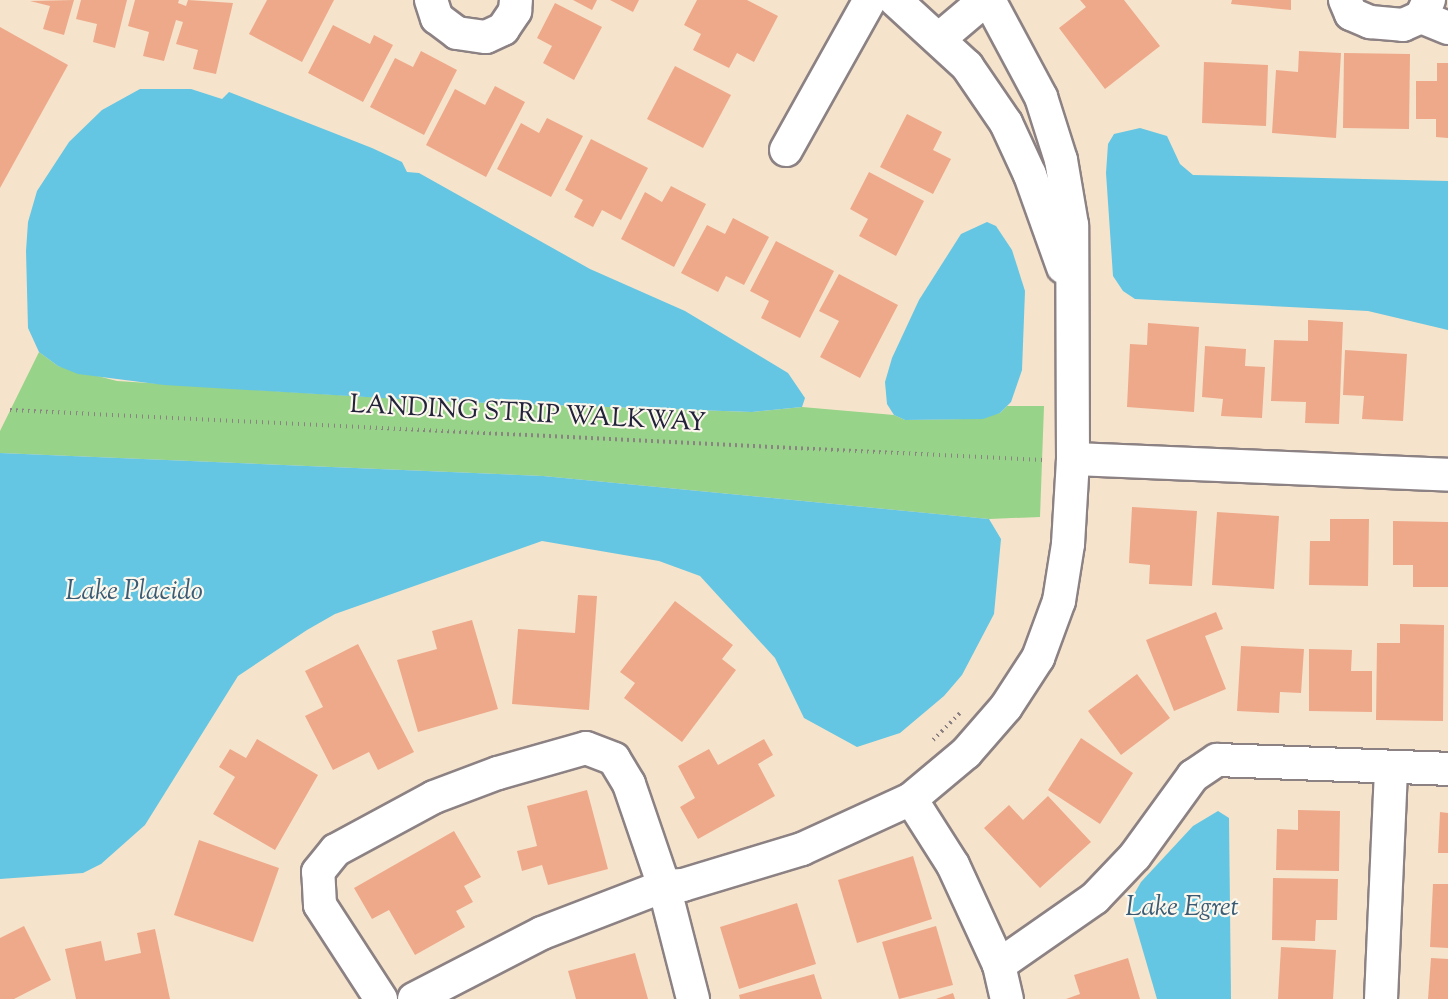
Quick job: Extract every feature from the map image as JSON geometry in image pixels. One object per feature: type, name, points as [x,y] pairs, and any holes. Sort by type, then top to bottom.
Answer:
[{"type":"street","points":[[431,0],[437,18],[457,33],[486,37],[503,29],[515,11],[516,0]]},
{"type":"street","points":[[786,150],[870,0]]},
{"type":"street","points":[[895,0],[967,66],[1006,123],[1030,175],[1071,290]]},
{"type":"street","points":[[414,999],[542,933],[664,886],[683,885],[802,849],[911,799],[966,753],[1006,707],[1038,658],[1059,601],[1068,544],[1054,458],[1071,290],[1072,225],[1061,160],[1041,97],[987,0],[939,39]]},
{"type":"street","points":[[1345,0],[1351,14],[1370,22],[1403,25],[1433,15]]},
{"type":"street","points":[[1054,458],[1448,475]]},
{"type":"street","points":[[381,999],[320,905],[318,872],[336,850],[445,793],[498,772],[586,748],[614,759],[629,784],[664,886],[693,999]]},
{"type":"street","points":[[999,965],[1095,898],[1135,856],[1192,776],[1217,760],[1448,769]]},
{"type":"street","points":[[1381,999],[1391,768]]},
{"type":"street","points":[[911,799],[953,865],[999,965],[1007,999]]},
{"type":"path","name":"LANDING STRIP WALKWAY","points":[[10,410],[1054,458]]},
{"type":"path","points":[[1044,471],[1054,458]]},
{"type":"path","points":[[932,742],[963,710]]},
{"type":"green space","points":[[39,352],[58,366],[117,381],[432,401],[752,412],[802,407],[894,415],[905,420],[965,419],[1000,413],[1007,406],[1044,406],[1040,517],[989,519],[543,476],[0,453],[0,431]]},
{"type":"water","points":[[140,89],[191,89],[222,99],[229,92],[402,162],[407,172],[419,173],[590,269],[685,311],[788,373],[805,398],[802,407],[752,412],[432,401],[164,385],[78,374],[58,366],[39,352],[28,328],[26,251],[28,222],[37,191],[69,142],[102,110]]},
{"type":"water","points":[[1140,128],[1167,136],[1180,164],[1193,175],[1448,181],[1448,330],[1368,311],[1135,299],[1123,291],[1113,276],[1106,173],[1108,144],[1114,134]]},
{"type":"water","points":[[987,222],[996,226],[1012,250],[1025,291],[1022,370],[1011,402],[1000,413],[983,419],[905,420],[894,415],[887,404],[885,382],[892,358],[919,300],[961,234]]},
{"type":"water","name":"Lake Placido","points":[[0,453],[543,476],[989,519],[1001,539],[994,614],[962,675],[944,696],[900,733],[857,747],[804,718],[775,658],[700,576],[659,561],[542,541],[335,614],[307,630],[238,676],[145,825],[101,864],[83,873],[0,879]]},
{"type":"water","name":"Lake Egret","points":[[1218,811],[1229,818],[1231,999],[1157,999],[1129,903],[1141,882],[1193,826]]},
{"type":"building","points":[[74,0],[64,35],[43,29],[50,6],[30,1]]},
{"type":"building","points":[[81,0],[127,0],[115,48],[93,42],[97,24],[76,19]]},
{"type":"building","points":[[135,0],[179,0],[178,3],[186,6],[188,0],[233,3],[216,74],[193,69],[198,50],[176,44],[183,22],[176,20],[164,61],[143,56],[149,32],[128,26]]},
{"type":"building","points":[[267,0],[334,0],[302,62],[249,34]]},
{"type":"building","points":[[573,0],[597,0],[592,10]]},
{"type":"building","points":[[610,0],[639,0],[633,12]]},
{"type":"building","points":[[697,0],[747,0],[778,16],[754,62],[737,53],[729,68],[693,50],[701,34],[684,25]]},
{"type":"building","points":[[1080,0],[1124,0],[1160,46],[1105,89],[1059,28],[1086,7]]},
{"type":"building","points":[[1232,0],[1291,0],[1291,10],[1231,4]]},
{"type":"building","points":[[555,3],[602,27],[574,80],[543,63],[552,46],[537,38]]},
{"type":"building","points":[[333,25],[370,44],[374,35],[393,45],[363,102],[308,73]]},
{"type":"building","points":[[0,27],[68,65],[0,188]]},
{"type":"building","points":[[421,51],[457,70],[424,135],[370,107],[395,58],[413,67]]},
{"type":"building","points":[[1299,51],[1341,53],[1336,138],[1272,133],[1276,70],[1298,72]]},
{"type":"building","points":[[1344,53],[1410,54],[1409,129],[1343,128]]},
{"type":"building","points":[[1204,62],[1268,65],[1266,126],[1202,123]]},
{"type":"building","points":[[1437,63],[1448,63],[1448,138],[1436,137],[1436,119],[1416,119],[1416,81],[1437,81]]},
{"type":"building","points":[[675,66],[731,95],[703,148],[647,119]]},
{"type":"building","points":[[495,86],[525,102],[486,177],[426,145],[455,89],[485,105]]},
{"type":"building","points":[[907,114],[942,132],[933,150],[951,159],[933,194],[880,167]]},
{"type":"building","points":[[547,118],[583,136],[551,197],[497,169],[521,123],[539,133]]},
{"type":"building","points":[[591,139],[648,168],[621,220],[602,210],[593,227],[574,217],[583,200],[565,190]]},
{"type":"building","points":[[869,172],[924,201],[896,256],[859,236],[868,219],[850,209]]},
{"type":"building","points":[[671,186],[706,204],[674,267],[621,239],[645,192],[662,202]]},
{"type":"building","points":[[733,218],[769,237],[744,285],[726,276],[718,292],[681,273],[707,225],[725,234]]},
{"type":"building","points":[[776,241],[834,271],[800,338],[761,318],[769,301],[750,291]]},
{"type":"building","points":[[839,274],[898,305],[860,378],[820,357],[839,321],[819,311]]},
{"type":"building","points":[[1308,320],[1343,322],[1339,424],[1305,423],[1306,402],[1271,401],[1274,340],[1308,341]]},
{"type":"building","points":[[1148,323],[1199,327],[1194,412],[1127,407],[1130,344],[1147,345]]},
{"type":"building","points":[[1205,346],[1246,349],[1245,366],[1265,367],[1262,418],[1221,416],[1223,399],[1202,397]]},
{"type":"building","points":[[1345,350],[1407,354],[1403,421],[1362,419],[1364,396],[1343,395]]},
{"type":"building","points":[[1132,507],[1197,511],[1192,586],[1149,584],[1150,565],[1129,563]]},
{"type":"building","points":[[1217,512],[1279,516],[1274,589],[1212,585]]},
{"type":"building","points":[[1330,519],[1369,519],[1368,586],[1309,585],[1310,541],[1330,541]]},
{"type":"building","points":[[1393,521],[1448,522],[1448,587],[1413,587],[1413,565],[1393,565]]},
{"type":"building","points":[[578,595],[597,596],[589,710],[512,704],[518,629],[575,633]]},
{"type":"building","points":[[675,601],[733,645],[722,659],[736,670],[682,742],[624,698],[635,683],[620,672]]},
{"type":"building","points":[[1216,612],[1223,629],[1205,636],[1226,689],[1174,711],[1146,640]]},
{"type":"building","points":[[472,620],[498,709],[418,732],[397,660],[437,649],[432,631]]},
{"type":"building","points":[[1400,624],[1444,625],[1443,721],[1376,720],[1377,643],[1400,643]]},
{"type":"building","points":[[358,644],[414,752],[378,770],[369,752],[333,770],[305,716],[323,707],[305,671]]},
{"type":"building","points":[[1241,646],[1304,649],[1301,693],[1280,692],[1279,713],[1237,711]]},
{"type":"building","points":[[1309,649],[1352,650],[1351,671],[1372,671],[1372,712],[1309,711]]},
{"type":"building","points":[[1137,674],[1170,718],[1121,755],[1088,711]]},
{"type":"building","points":[[1081,738],[1133,773],[1100,824],[1048,790]]},
{"type":"building","points":[[257,739],[318,775],[275,850],[213,814],[235,777],[219,767],[230,749],[246,758]]},
{"type":"building","points":[[764,739],[773,755],[758,764],[775,796],[698,839],[680,807],[695,798],[678,766],[709,749],[718,765]]},
{"type":"building","points":[[587,790],[608,869],[548,885],[542,865],[522,871],[517,851],[537,846],[527,806]]},
{"type":"building","points":[[1048,796],[1091,842],[1040,888],[984,828],[1009,805],[1023,820]]},
{"type":"building","points":[[1298,810],[1340,811],[1339,871],[1276,870],[1277,829],[1298,830]]},
{"type":"building","points":[[1440,812],[1448,813],[1448,853],[1438,853]]},
{"type":"building","points":[[454,831],[481,877],[464,886],[473,902],[456,911],[465,927],[415,955],[389,910],[372,919],[354,888]]},
{"type":"building","points":[[199,840],[279,868],[253,942],[174,915]]},
{"type":"building","points":[[913,856],[932,919],[857,943],[838,880]]},
{"type":"building","points":[[1273,878],[1338,879],[1337,920],[1316,920],[1315,941],[1272,940]]},
{"type":"building","points":[[1433,884],[1448,884],[1448,948],[1430,947]]},
{"type":"building","points":[[797,903],[816,964],[739,989],[720,927]]},
{"type":"building","points":[[24,926],[51,980],[14,999],[0,999],[0,938]]},
{"type":"building","points":[[936,926],[953,985],[899,999],[882,942]]},
{"type":"building","points":[[155,929],[170,999],[76,999],[65,949],[101,941],[105,961],[141,953],[137,933]]},
{"type":"building","points":[[1281,947],[1336,950],[1333,999],[1278,999]]},
{"type":"building","points":[[635,953],[648,999],[576,999],[568,971]]},
{"type":"building","points":[[1128,958],[1140,999],[1066,999],[1080,994],[1074,975]]},
{"type":"building","points":[[1431,958],[1448,959],[1448,999],[1428,999]]},
{"type":"building","points":[[814,974],[822,999],[740,999],[739,995]]},
{"type":"building","points":[[953,993],[955,999],[936,999]]}]
